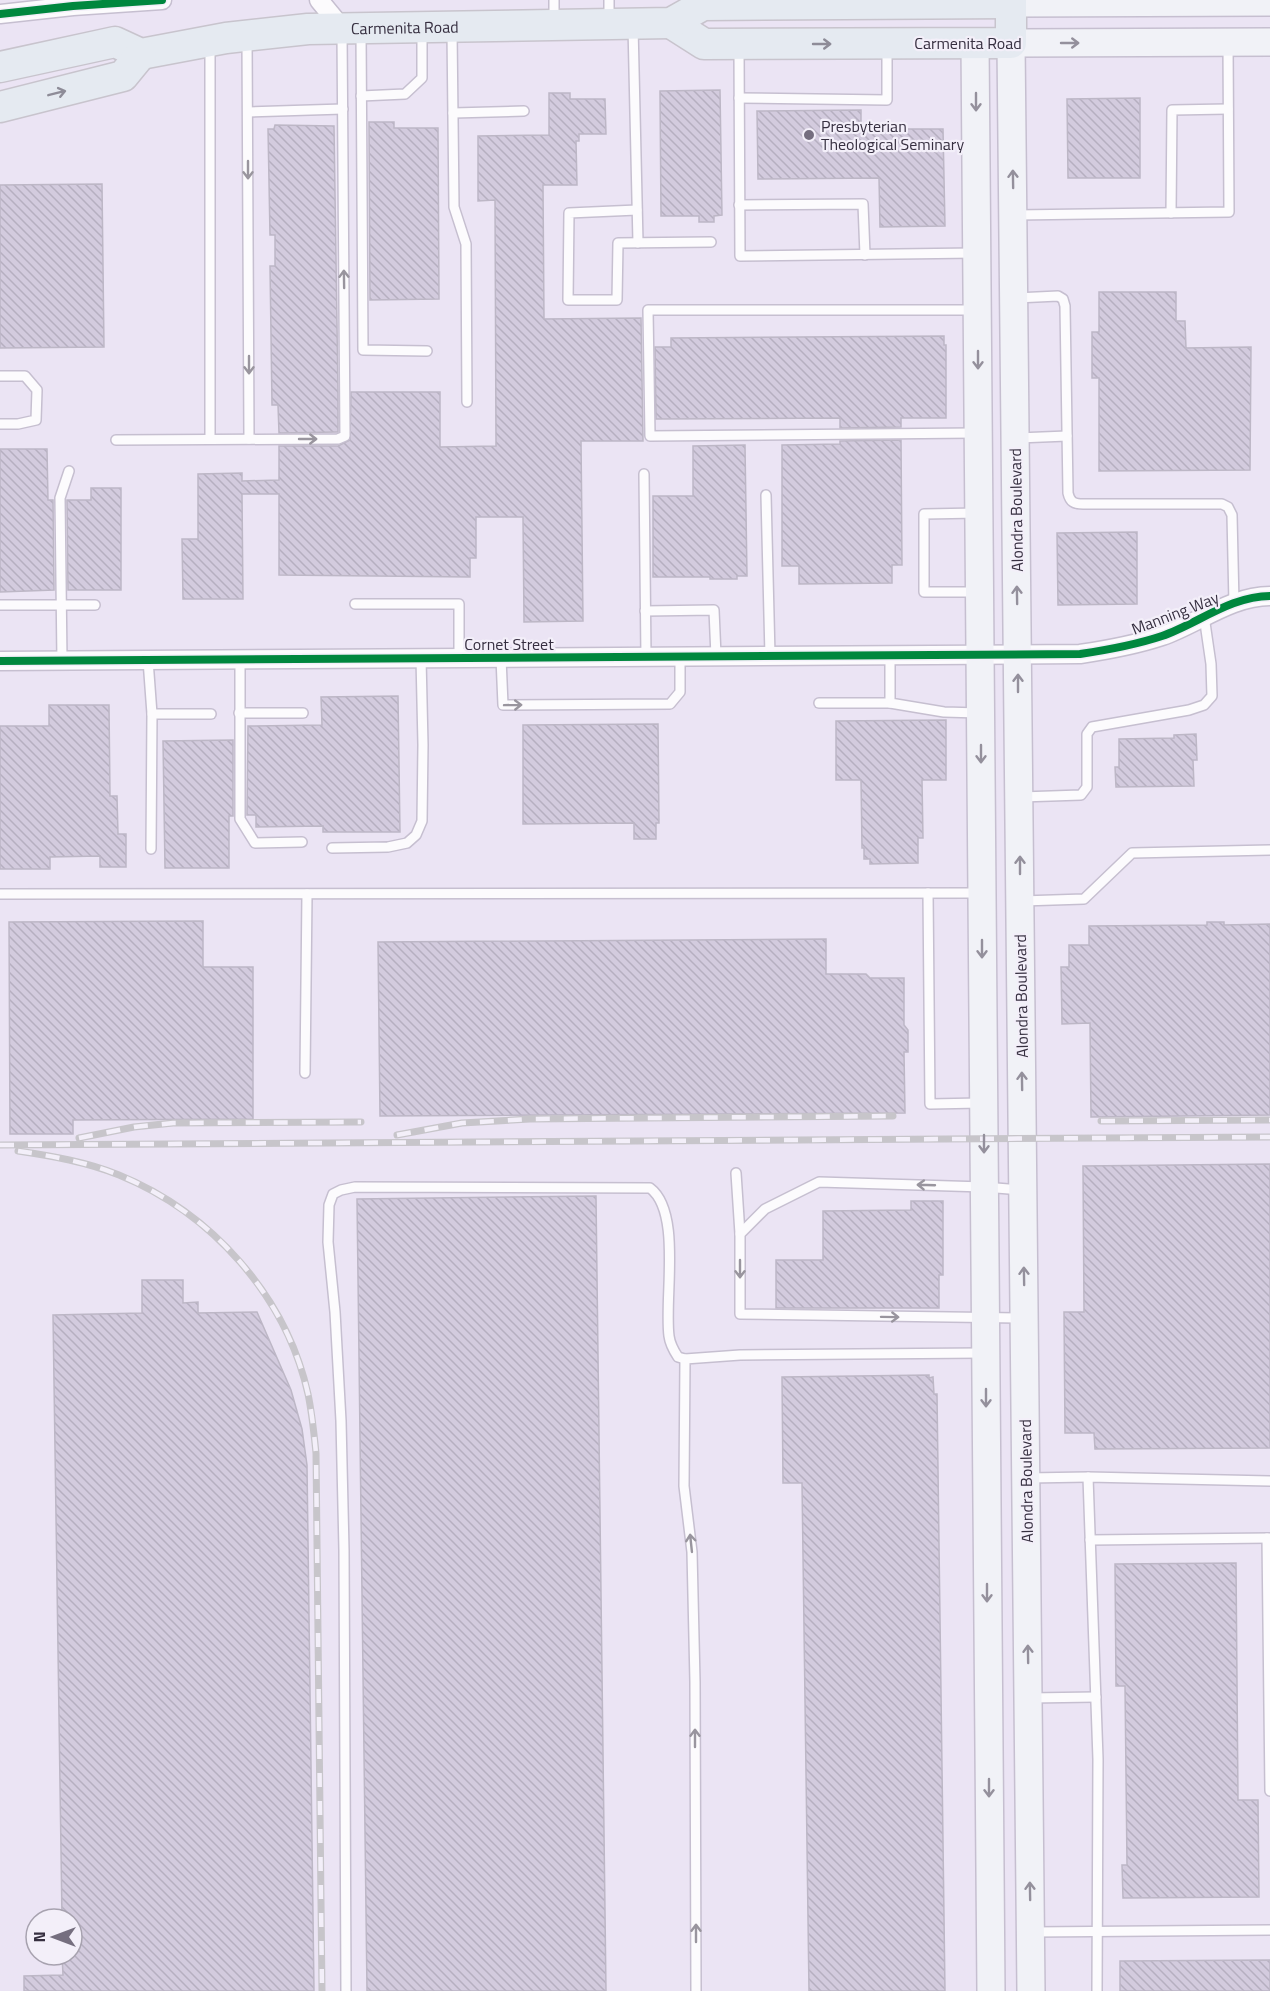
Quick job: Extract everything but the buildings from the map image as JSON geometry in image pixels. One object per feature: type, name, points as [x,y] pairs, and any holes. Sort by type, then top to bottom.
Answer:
[{"type":"main road","name":"Carmenita Road","points":[[671,23],[703,5],[836,2],[1270,2]]},
{"type":"main road","points":[[975,2],[991,1991]]},
{"type":"main road","name":"Alondra Boulevard","points":[[1011,2],[1031,1991]]},
{"type":"main road","name":"Carmenita Road","points":[[141,54],[247,35],[352,28],[452,26],[554,12],[617,16],[671,23],[704,44],[1270,42]]},
{"type":"main road","points":[[0,67],[115,42],[141,54],[123,76],[0,107]]},
{"type":"main road","points":[[986,1353],[1024,1355]]},
{"type":"street","points":[[0,14],[37,6],[162,0]]},
{"type":"street","points":[[319,0],[352,28]]},
{"type":"street","name":"Manning Way","points":[[1017,654],[1080,654],[1115,649],[1163,636],[1204,616],[1256,596],[1270,596]]},
{"type":"street","name":"Cornet Street","points":[[0,662],[1017,654]]},
{"type":"lane","points":[[617,16],[637,210],[638,243]]},
{"type":"lane","points":[[361,96],[405,94],[422,78],[422,26]]},
{"type":"lane","points":[[452,26],[454,207],[466,244],[467,402]]},
{"type":"lane","points":[[352,28],[361,96],[363,350],[427,351]]},
{"type":"lane","points":[[116,440],[338,439],[346,434],[343,109],[352,28]]},
{"type":"lane","points":[[247,35],[249,439]]},
{"type":"lane","points":[[210,40],[210,439]]},
{"type":"lane","points":[[1013,215],[1229,212],[1228,42]]},
{"type":"lane","points":[[739,98],[887,100],[887,44]]},
{"type":"lane","points":[[739,45],[740,256],[977,253]]},
{"type":"lane","points":[[248,112],[343,109]]},
{"type":"lane","points":[[1171,213],[1172,110],[1228,109]]},
{"type":"lane","points":[[453,112],[524,111]]},
{"type":"lane","points":[[739,206],[863,204],[864,255]]},
{"type":"lane","points":[[637,210],[569,213],[568,300],[617,300],[618,243],[711,242]]},
{"type":"lane","points":[[1014,298],[1058,296],[1063,299],[1065,306],[1069,499],[1075,504],[1222,504],[1228,507],[1232,515],[1234,604]]},
{"type":"lane","points":[[977,310],[648,310],[650,436],[978,433]]},
{"type":"lane","points":[[0,376],[25,376],[37,390],[36,420],[18,424],[0,424]]},
{"type":"lane","points":[[1015,438],[1067,436]]},
{"type":"lane","points":[[62,661],[60,498],[69,471]]},
{"type":"lane","points":[[644,474],[646,657]]},
{"type":"lane","points":[[766,495],[771,656]]},
{"type":"lane","points":[[979,513],[924,514],[924,592],[980,592]]},
{"type":"lane","points":[[355,604],[459,604],[459,658]]},
{"type":"lane","points":[[0,605],[95,605]]},
{"type":"lane","points":[[645,611],[714,610],[716,656]]},
{"type":"lane","points":[[1019,797],[1081,795],[1087,787],[1087,734],[1092,727],[1189,710],[1204,705],[1212,696],[1211,664],[1204,616]]},
{"type":"lane","points":[[890,655],[890,704]]},
{"type":"lane","points":[[501,657],[503,705],[670,704],[680,692],[680,656]]},
{"type":"lane","points":[[332,848],[388,848],[407,843],[416,836],[422,821],[421,658]]},
{"type":"lane","points":[[148,660],[152,714],[151,849]]},
{"type":"lane","points":[[240,660],[240,819],[255,843],[302,842]]},
{"type":"lane","points":[[819,703],[890,704],[944,712],[981,712]]},
{"type":"lane","points":[[239,713],[303,713]]},
{"type":"lane","points":[[152,714],[211,714]]},
{"type":"lane","points":[[1020,901],[1084,899],[1132,853],[1270,850]]},
{"type":"lane","points":[[928,893],[930,1104],[984,1103]]},
{"type":"lane","points":[[0,894],[982,893]]},
{"type":"lane","points":[[305,1073],[307,894]]},
{"type":"lane","points":[[736,1173],[740,1234],[740,1314],[1024,1318]]},
{"type":"lane","points":[[740,1234],[765,1209],[819,1182],[1023,1190]]},
{"type":"lane","points":[[345,1991],[344,1562],[341,1421],[335,1312],[327,1242],[329,1205],[333,1194],[355,1187],[650,1188],[658,1193],[664,1207],[669,1240],[667,1311],[669,1337],[678,1357],[685,1359],[740,1355],[986,1353]]},
{"type":"lane","points":[[685,1359],[684,1486],[692,1552],[695,1682],[696,1991]]},
{"type":"lane","points":[[1026,1478],[1270,1481]]},
{"type":"lane","points":[[1089,1478],[1098,1759],[1097,1991]]},
{"type":"lane","points":[[1090,1540],[1268,1538],[1270,1791]]},
{"type":"lane","points":[[1028,1698],[1096,1697]]},
{"type":"lane","points":[[1030,1932],[1270,1930]]},
{"type":"railway","points":[[397,1135],[462,1123],[530,1119],[893,1116]]},
{"type":"railway","points":[[1101,1121],[1270,1120]]},
{"type":"railway","points":[[79,1138],[134,1127],[173,1123],[361,1122]]},
{"type":"railway","points":[[0,1145],[1270,1137]]},
{"type":"railway","points":[[18,1151],[69,1160],[107,1170],[153,1191],[185,1211],[214,1235],[240,1262],[263,1292],[282,1324],[297,1358],[308,1394],[316,1453],[322,1991]]},
{"type":"cycle path","points":[[0,14],[162,0]]},
{"type":"cycle path","points":[[0,661],[1080,654],[1152,639],[1175,631],[1228,605],[1256,597],[1270,596]]},
{"type":"place","name":"Presbyterian Theological Seminary","points":[[809,135]]}]
